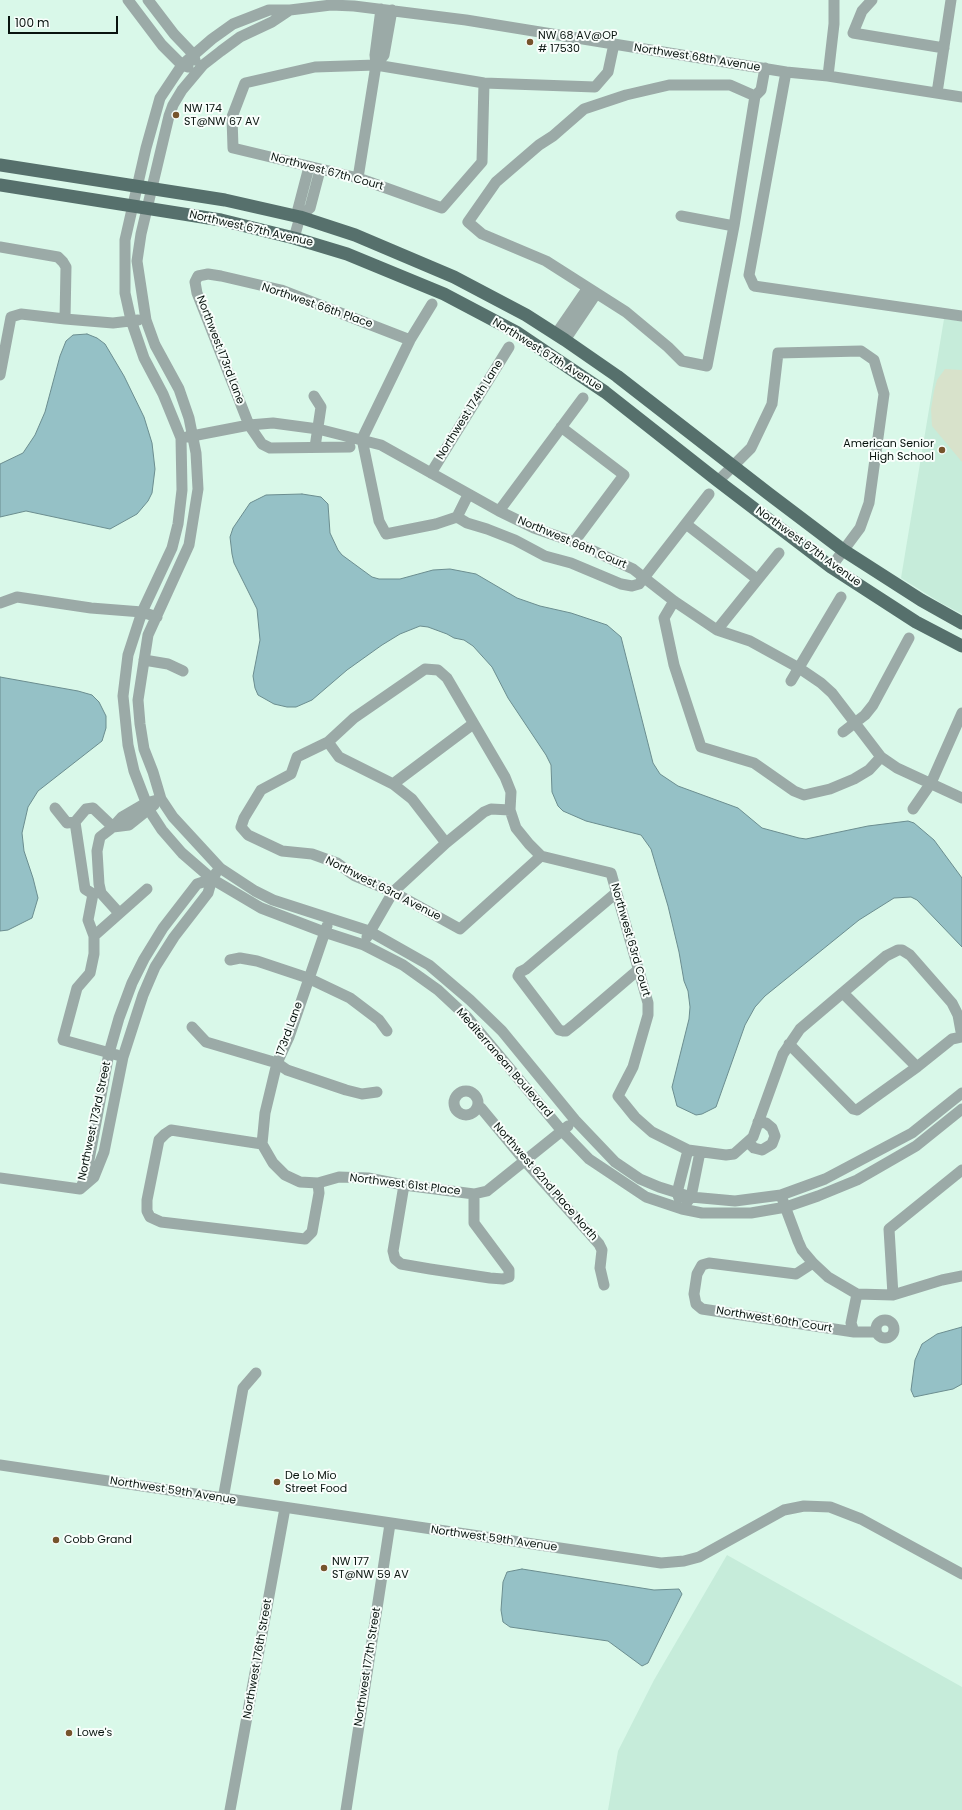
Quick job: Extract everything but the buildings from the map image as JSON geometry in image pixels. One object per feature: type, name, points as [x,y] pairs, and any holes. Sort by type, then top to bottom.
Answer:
[{"type":"main road","name":"Northwest 67th Avenue","points":[[2,167],[226,200],[300,217],[355,235],[454,277],[526,315],[561,337],[617,376],[843,550],[921,600],[962,623]]},
{"type":"main road","points":[[2,167],[25,189]]},
{"type":"main road","name":"Northwest 67th Avenue","points":[[0,185],[146,207],[220,220],[294,238],[348,254],[444,294],[516,332],[605,392],[831,567],[916,622],[962,646]]},
{"type":"main road","points":[[549,355],[561,337]]},
{"type":"street","points":[[128,0],[162,45],[182,65],[198,70]]},
{"type":"street","points":[[148,0],[174,34],[193,54],[198,70]]},
{"type":"street","points":[[828,76],[834,24],[834,0]]},
{"type":"street","points":[[872,0],[862,11],[853,32],[944,48]]},
{"type":"street","points":[[937,93],[951,0]]},
{"type":"street","name":"Northwest 68th Avenue","points":[[290,10],[331,5],[354,6],[466,20],[786,72],[828,76],[962,97]]},
{"type":"street","name":"Mediterranean Boulevard","points":[[290,10],[269,10],[250,16],[233,24],[193,54],[169,82],[160,98],[132,206],[125,240],[126,293],[131,320],[144,358],[163,394],[181,438],[182,490],[178,524],[172,548],[142,612],[128,655],[123,696],[128,745],[134,771],[147,806],[162,830],[182,853],[212,879],[261,908],[324,932],[364,944],[402,965],[438,990],[467,1017],[562,1131],[589,1159],[646,1197],[682,1209],[702,1213],[751,1213],[786,1207],[857,1180],[916,1146],[962,1109]]},
{"type":"street","name":"Mediterranean Boulevard","points":[[290,10],[272,22],[240,37],[221,50],[198,70],[173,104],[146,207],[138,254],[140,282],[146,320],[155,345],[179,389],[189,418],[196,453],[198,489],[189,545],[148,635],[138,700],[144,749],[161,799],[173,817],[220,868],[255,891],[273,900],[369,931],[429,965],[470,1000],[502,1032],[575,1120],[615,1162],[640,1179],[677,1193],[691,1197],[736,1201],[781,1195],[825,1178],[912,1133],[962,1093]]},
{"type":"street","points":[[358,178],[376,65],[375,55],[386,10]]},
{"type":"street","points":[[376,65],[484,83],[595,87],[608,72],[614,44]]},
{"type":"street","name":"Northwest 67th Court","points":[[376,65],[315,67],[246,83],[232,117],[233,148],[358,178],[442,208],[482,162],[484,83]]},
{"type":"street","points":[[755,96],[730,85],[669,85],[626,95],[584,109],[496,182],[468,222],[482,234],[546,261],[626,312],[668,347],[682,361],[707,366],[734,226],[755,96],[761,90],[765,68]]},
{"type":"street","points":[[786,72],[749,275],[754,286],[962,316]]},
{"type":"street","points":[[294,238],[300,217],[298,209],[309,167]]},
{"type":"street","points":[[300,217],[310,208],[320,170]]},
{"type":"street","points":[[681,216],[734,226]]},
{"type":"street","points":[[0,247],[58,256],[66,267],[65,319]]},
{"type":"street","points":[[125,253],[138,254]]},
{"type":"street","name":"Northwest 66th Place","points":[[198,276],[208,274],[221,276],[281,290],[410,340]]},
{"type":"street","name":"Northwest 173rd Lane","points":[[198,276],[195,282],[197,293],[248,425],[262,444],[270,448],[350,447]]},
{"type":"street","points":[[561,337],[592,291]]},
{"type":"street","points":[[432,304],[410,340],[362,439],[379,521],[386,534],[436,524],[457,517],[468,495]]},
{"type":"street","points":[[0,375],[11,317],[21,314],[113,323],[131,320],[146,320]]},
{"type":"street","name":"Northwest 174th Lane","points":[[430,473],[509,348]]},
{"type":"street","points":[[718,481],[751,448],[772,404],[778,353],[861,351],[874,360],[884,394],[869,503],[860,528],[831,567]]},
{"type":"street","points":[[314,396],[321,407],[315,447]]},
{"type":"street","points":[[499,511],[583,398]]},
{"type":"street","name":"Northwest 66th Court","points":[[181,438],[248,425],[273,423],[318,429],[382,445],[468,495],[499,511],[534,528],[574,542],[633,569],[644,576],[674,601],[717,630],[750,640],[799,668],[821,683],[832,693],[881,757],[897,768],[962,798]]},
{"type":"street","points":[[561,427],[624,475],[574,542]]},
{"type":"street","points":[[457,517],[467,523],[515,540],[545,556],[571,562],[621,584],[632,586],[639,584],[709,494]]},
{"type":"street","points":[[686,524],[757,579]]},
{"type":"street","points":[[717,630],[779,553]]},
{"type":"street","points":[[0,603],[17,597],[91,608],[142,612],[157,617]]},
{"type":"street","points":[[791,681],[842,597]]},
{"type":"street","points":[[674,601],[664,618],[674,665],[701,747],[754,763],[794,791],[804,795],[830,789],[854,779],[872,767],[881,757]]},
{"type":"street","points":[[843,732],[855,724],[872,705],[909,638]]},
{"type":"street","points":[[144,660],[168,664],[183,671]]},
{"type":"street","points":[[446,843],[412,799],[392,784],[339,757],[328,742],[354,718],[425,669],[438,670],[447,678],[505,777],[511,792],[510,810],[516,828],[528,844],[541,856]]},
{"type":"street","points":[[913,809],[931,783],[962,713]]},
{"type":"street","points":[[392,784],[473,724]]},
{"type":"street","name":"Northwest 63rd Avenue","points":[[328,742],[297,757],[291,774],[261,790],[244,818],[241,827],[248,835],[282,851],[312,854],[337,863],[355,876],[393,892],[460,930],[541,856]]},
{"type":"street","points":[[147,889],[94,936],[88,920],[97,891],[97,851],[100,840],[103,834],[113,827],[122,817],[161,799]]},
{"type":"street","points":[[55,808],[65,822],[75,822]]},
{"type":"street","points":[[113,827],[93,808],[86,809],[75,822],[84,889],[101,893],[119,914]]},
{"type":"street","points":[[364,944],[369,931],[393,892],[446,843],[484,812],[491,809],[510,810]]},
{"type":"street","name":"Northwest 63rd Court","points":[[541,856],[610,872],[648,1003],[648,1015],[633,1067],[618,1096],[634,1117],[652,1132],[688,1150],[726,1155],[734,1154],[748,1142],[753,1137],[758,1122],[761,1118],[783,1054],[800,1029],[886,956],[898,950],[902,950],[910,955],[960,1014]]},
{"type":"street","name":"Northwest 173rd Street","points":[[80,1190],[94,1177],[104,1152],[123,1057],[143,995],[155,967],[174,937],[208,893],[212,879],[220,868]]},
{"type":"street","name":"Northwest 173rd Street","points":[[80,1190],[86,1176],[109,1053],[121,1011],[132,983],[144,959],[163,928],[197,884],[212,879]]},
{"type":"street","points":[[616,893],[526,969],[520,972],[518,976],[559,1030],[566,1031],[638,970]]},
{"type":"street","name":"173rd Lane","points":[[262,1144],[265,1113],[277,1063],[289,1037],[324,932],[331,919]]},
{"type":"street","name":"Northwest 173rd Street","points":[[94,936],[94,954],[90,973],[77,988],[63,1040],[123,1057]]},
{"type":"street","points":[[230,960],[240,958],[258,961],[308,978],[350,998],[379,1020],[387,1031]]},
{"type":"street","points":[[843,993],[917,1067]]},
{"type":"street","points":[[789,1044],[853,1110],[857,1110],[917,1067],[952,1039],[962,1037],[960,1014]]},
{"type":"street","points":[[192,1027],[206,1042],[277,1063],[287,1070],[346,1090],[362,1094],[377,1092]]},
{"type":"street","name":"Northwest 62nd Place North","points":[[478,1107],[481,1108],[525,1162],[599,1244],[602,1250],[600,1268],[604,1285]]},
{"type":"street","points":[[404,1185],[393,1251],[395,1259],[401,1264],[504,1279],[509,1277],[509,1270],[474,1223],[474,1194],[487,1191],[525,1162],[575,1120]]},
{"type":"street","points":[[748,1142],[750,1146],[758,1150],[766,1149],[772,1144],[775,1136],[772,1128],[766,1123],[758,1122]]},
{"type":"street","points":[[262,1144],[171,1130],[164,1134],[159,1140],[147,1200],[147,1211],[150,1217],[161,1222],[305,1239],[312,1232],[319,1193],[318,1183]]},
{"type":"street","name":"Northwest 61st Place","points":[[262,1144],[273,1163],[286,1175],[300,1182],[318,1183],[340,1177],[361,1178],[474,1194]]},
{"type":"street","points":[[682,1209],[677,1193],[688,1150]]},
{"type":"street","points":[[682,1209],[691,1197],[700,1152]]},
{"type":"street","points":[[893,1295],[889,1229],[962,1170]]},
{"type":"street","points":[[0,1178],[80,1190]]},
{"type":"street","points":[[781,1195],[802,1250],[813,1263],[832,1280],[857,1294],[893,1295],[942,1280],[962,1276]]},
{"type":"street","name":"Northwest 60th Court","points":[[813,1263],[796,1274],[709,1263],[702,1265],[697,1274],[694,1294],[696,1304],[702,1309],[854,1332],[876,1332]]},
{"type":"street","points":[[854,1332],[851,1323],[857,1294]]},
{"type":"street","points":[[223,1499],[243,1388],[256,1373]]},
{"type":"street","name":"Northwest 59th Avenue","points":[[0,1465],[390,1524],[654,1562],[671,1563],[699,1557],[784,1510],[804,1506],[830,1507],[861,1519],[962,1574]]},
{"type":"street","name":"Northwest 176th Street","points":[[230,1810],[286,1508]]},
{"type":"street","name":"Northwest 177th Street","points":[[346,1810],[390,1524]]},
{"type":"shaded area","name":"American Senior High School","points":[[944,319],[962,321],[962,614],[941,603],[901,578]]},
{"type":"shaded area","points":[[945,369],[962,370],[962,462],[932,426],[931,409],[934,391],[937,380]]},
{"type":"shaded area","points":[[727,1555],[962,1687],[962,1810],[608,1810],[618,1751],[654,1680]]},
{"type":"water","points":[[87,334],[97,338],[105,344],[124,376],[144,417],[152,443],[155,469],[152,493],[148,501],[137,514],[110,529],[26,511],[0,517],[0,464],[23,453],[35,435],[45,412],[60,356],[66,341],[73,335]]},
{"type":"water","points":[[302,494],[321,497],[328,504],[330,533],[338,550],[342,555],[372,577],[379,579],[400,579],[433,570],[450,569],[476,574],[517,598],[607,625],[621,637],[653,763],[660,774],[678,786],[738,808],[762,828],[799,838],[806,839],[868,826],[908,821],[914,823],[934,840],[962,878],[962,947],[917,900],[911,897],[894,898],[859,920],[765,996],[755,1007],[745,1025],[716,1107],[702,1114],[696,1115],[677,1106],[672,1087],[689,1019],[690,1007],[688,991],[684,981],[668,906],[651,849],[641,835],[586,821],[563,811],[558,806],[552,792],[551,765],[546,755],[508,698],[492,667],[473,646],[464,640],[454,638],[428,627],[420,626],[400,634],[382,645],[347,670],[312,700],[296,707],[287,707],[274,704],[258,695],[253,676],[260,640],[257,609],[234,563],[230,537],[233,528],[250,503],[266,495]]},
{"type":"water","points":[[0,677],[78,691],[92,695],[99,702],[106,716],[106,728],[102,741],[38,791],[28,807],[22,833],[24,851],[38,898],[32,918],[8,930],[0,931]]},
{"type":"water","points":[[962,1327],[962,1384],[953,1389],[914,1397],[911,1390],[915,1360],[922,1344],[937,1334]]},
{"type":"water","points":[[522,1569],[654,1590],[679,1589],[682,1594],[648,1663],[642,1666],[608,1641],[510,1627],[503,1622],[501,1610],[503,1582],[507,1572]]},
{"type":"place","name":"NW 68 AV@OP # 17530","points":[[530,42]]},
{"type":"place","name":"NW 174 ST@NW 67 AV","points":[[176,115]]},
{"type":"place","name":"American Senior High School","points":[[942,450]]},
{"type":"place","name":"De Lo Mío Street Food","points":[[277,1482]]},
{"type":"place","name":"Cobb Grand","points":[[56,1540]]},
{"type":"place","name":"NW 177 ST@NW 59 AV","points":[[324,1568]]},
{"type":"place","name":"Lowe's","points":[[69,1733]]}]
